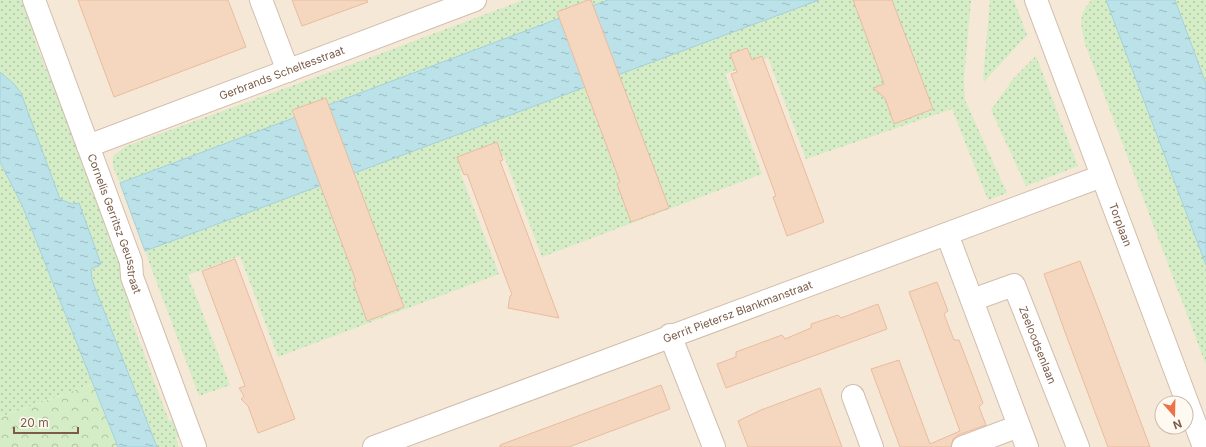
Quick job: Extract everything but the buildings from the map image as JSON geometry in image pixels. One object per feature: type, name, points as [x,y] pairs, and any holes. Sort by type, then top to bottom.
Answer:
[{"type":"street","name":"Cornelis Gerritsz Geusstraat","points":[[34,0],[131,262],[132,277],[195,447]]},
{"type":"street","points":[[261,0],[288,71]]},
{"type":"street","name":"Gerbrands Scheltesstraat","points":[[88,146],[475,0]]},
{"type":"street","name":"Torplaan","points":[[1038,1],[1204,447]]},
{"type":"street","name":"Gerrit Pietersz Blankmanstraat","points":[[374,447],[400,442],[670,335],[1102,176]]},
{"type":"street","points":[[947,234],[1027,447]]},
{"type":"street","name":"Zeeloodsenlaan","points":[[972,300],[1014,285],[1078,447]]},
{"type":"street","points":[[670,335],[712,443]]},
{"type":"street","points":[[853,396],[872,447]]},
{"type":"street","points":[[963,447],[1019,426]]},
{"type":"shaded area","points":[[5,0],[1206,0],[1206,447],[164,447]]},
{"type":"green space","points":[[0,0],[25,0],[38,34],[33,35],[46,70],[50,68],[126,270],[134,304],[129,313],[169,421],[177,419],[182,436],[176,438],[179,447],[157,447],[92,280],[91,268],[101,264],[78,203],[72,204],[60,199],[21,93],[14,84],[0,72]]},
{"type":"green space","points":[[523,0],[608,0],[120,183],[113,167],[113,156],[126,146]]},
{"type":"green space","points":[[819,0],[971,0],[964,79],[965,100],[1007,193],[988,200],[952,109],[806,159],[768,58],[725,74],[762,174],[542,257],[504,156],[460,172],[499,274],[278,357],[240,256],[188,275],[230,385],[199,396],[145,251]]},
{"type":"green space","points":[[990,0],[1014,0],[1027,35],[984,82],[983,77]]},
{"type":"green space","points":[[1092,0],[1106,0],[1206,265],[1206,365],[1085,44],[1081,20],[1084,10]]},
{"type":"green space","points":[[1175,0],[1206,0],[1206,84]]},
{"type":"green space","points":[[1036,56],[1078,166],[1026,186],[991,110],[1013,79]]},
{"type":"green space","points":[[0,162],[22,205],[93,384],[0,417]]},
{"type":"green space","points":[[93,384],[118,447],[0,447],[0,417]]},
{"type":"water","points":[[608,0],[819,0],[145,251],[120,183]]},
{"type":"water","points":[[1106,0],[1175,0],[1206,84],[1206,265]]},
{"type":"water","points":[[0,72],[14,84],[21,93],[60,199],[72,204],[79,203],[101,264],[91,269],[92,280],[157,447],[118,447],[22,205],[0,162]]}]
